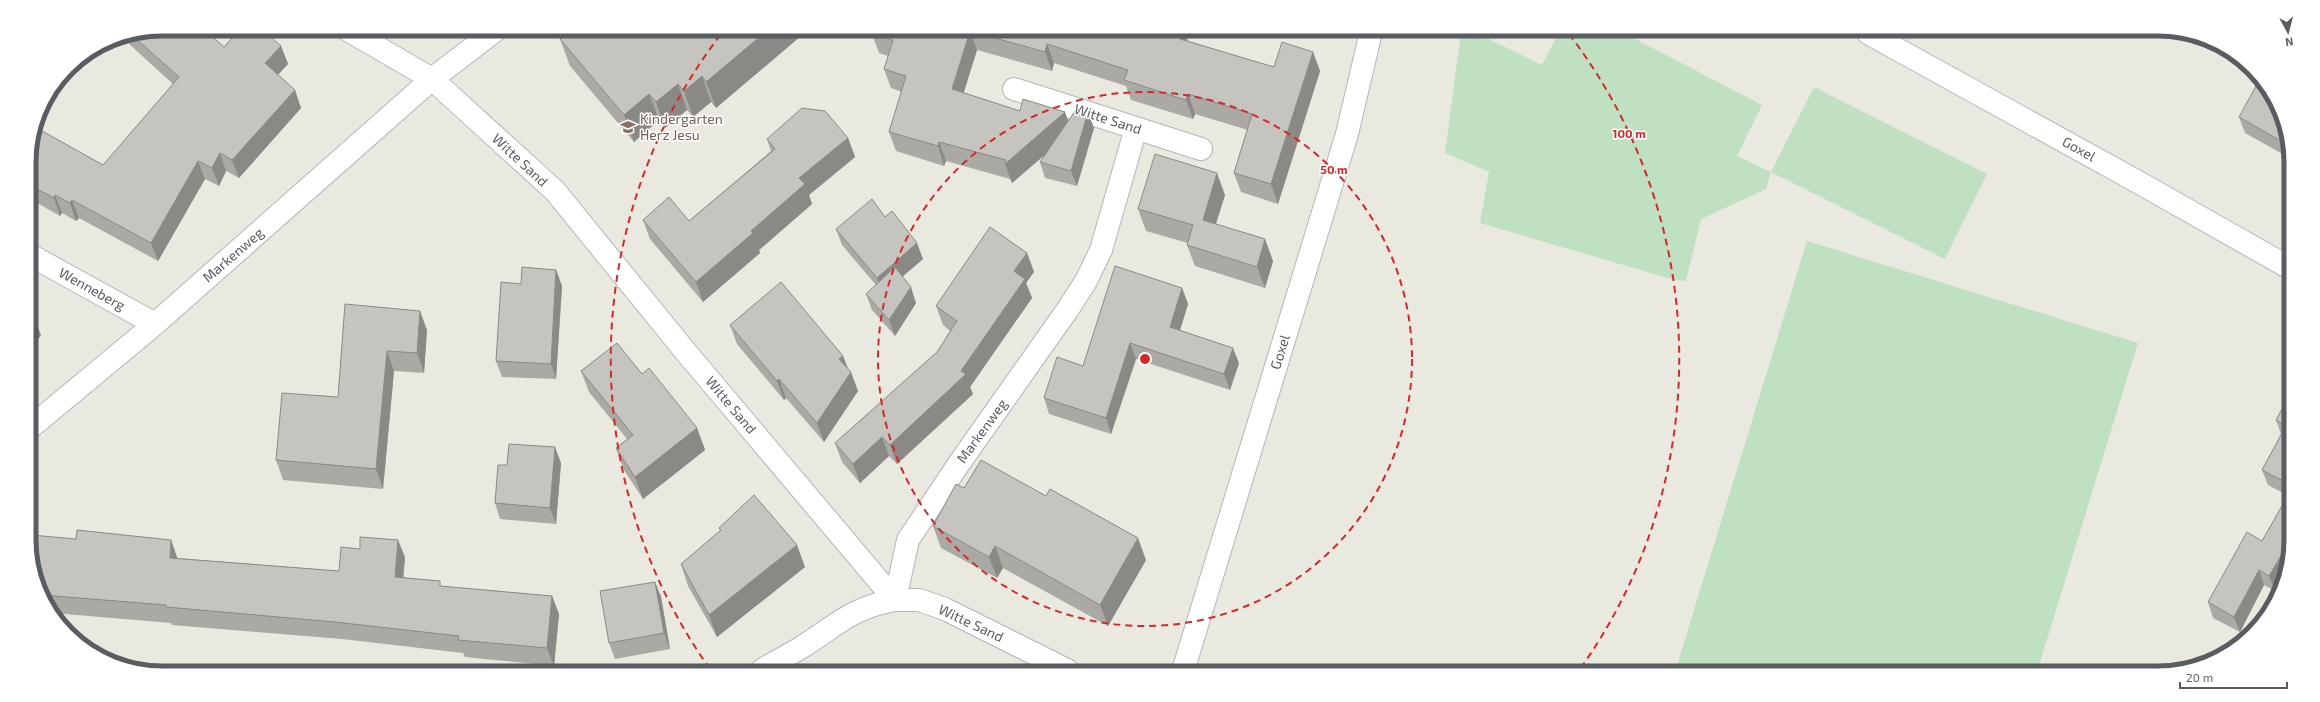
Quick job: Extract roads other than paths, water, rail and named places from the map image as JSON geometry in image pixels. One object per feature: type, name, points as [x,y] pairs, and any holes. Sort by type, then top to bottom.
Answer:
[{"type":"street","name":"Witte Sand","points":[[358,36],[432,79],[555,191],[685,351],[895,600],[920,600],[945,609],[1059,666]]},
{"type":"street","points":[[432,79],[488,36]]},
{"type":"street","name":"Goxel","points":[[1185,666],[1347,134],[1370,36]]},
{"type":"street","name":"Goxel","points":[[1873,36],[2138,182],[2284,265]]},
{"type":"street","name":"Markenweg","points":[[36,423],[155,324],[432,79]]},
{"type":"street","name":"Witte Sand","points":[[1014,89],[1200,149]]},
{"type":"street","name":"Markenweg","points":[[895,600],[908,540],[958,465],[1068,309],[1086,281],[1101,250],[1136,128]]},
{"type":"street","name":"Wenneberg","points":[[36,258],[155,324]]},
{"type":"street","points":[[769,666],[802,647],[853,612],[873,604],[895,600]]},
{"type":"place","name":"Kindergarten Herz Jesu","points":[[628,127]]}]
